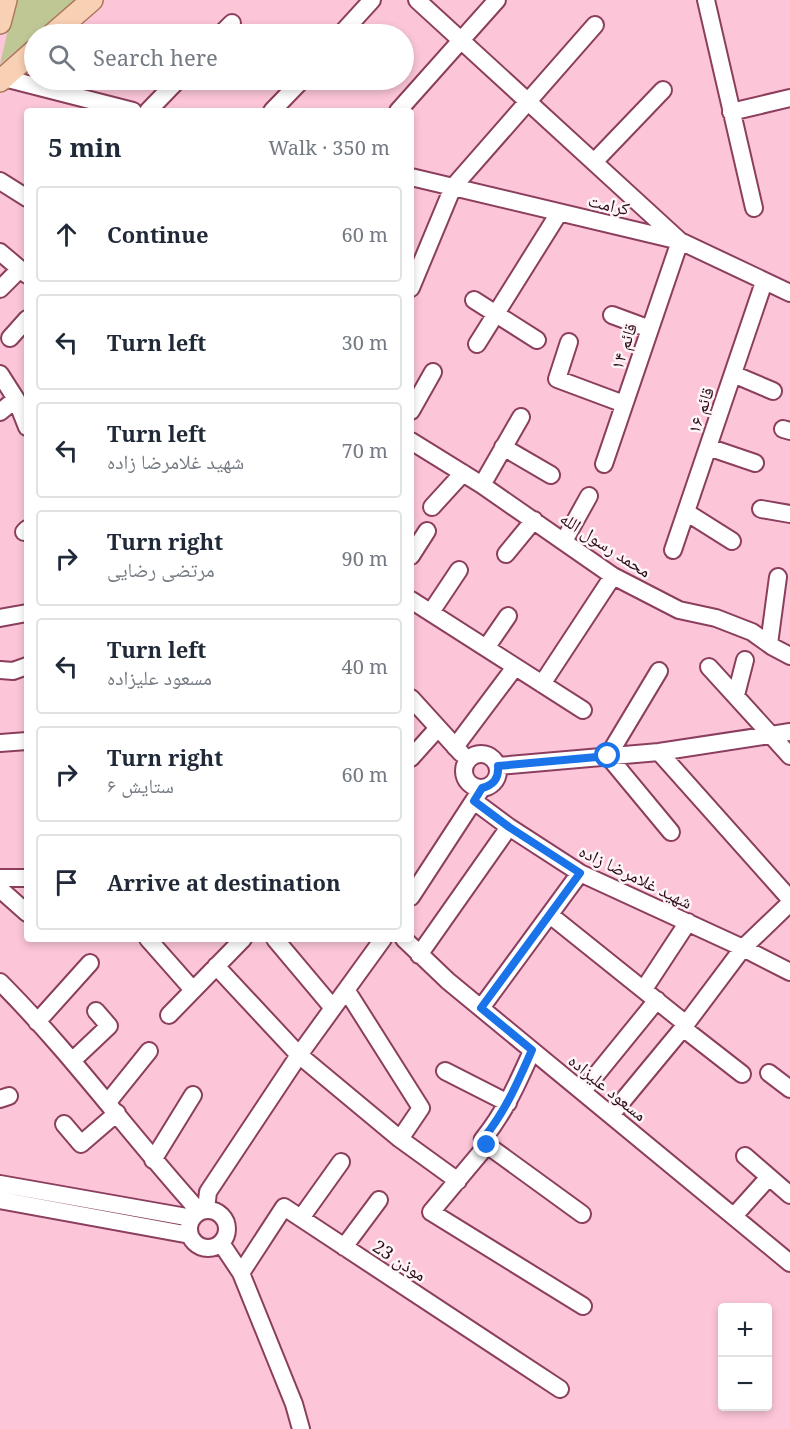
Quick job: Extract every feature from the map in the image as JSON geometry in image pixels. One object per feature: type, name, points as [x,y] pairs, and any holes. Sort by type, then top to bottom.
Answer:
[{"type":"main road","points":[[0,23],[6,0]]},
{"type":"main road","points":[[64,24],[92,0]]},
{"type":"main road","points":[[2,80],[24,60]]},
{"type":"street","points":[[350,24],[372,0]]},
{"type":"street","points":[[417,0],[680,241]]},
{"type":"street","points":[[401,108],[497,0]]},
{"type":"street","points":[[706,0],[754,208]]},
{"type":"street","points":[[414,278],[453,187],[596,25]]},
{"type":"street","points":[[2,80],[24,85]]},
{"type":"street","points":[[45,90],[103,107]]},
{"type":"street","points":[[66,90],[71,96]]},
{"type":"street","points":[[151,108],[168,90]]},
{"type":"street","points":[[275,108],[292,90]]},
{"type":"street","points":[[594,162],[663,90]]},
{"type":"street","points":[[731,112],[790,98]]},
{"type":"street","name":"کرامت","points":[[414,178],[680,241],[790,293]]},
{"type":"street","points":[[0,181],[24,196]]},
{"type":"street","points":[[477,344],[559,213]]},
{"type":"street","name":"قائم ۱۴","points":[[604,464],[680,241]]},
{"type":"street","points":[[0,252],[24,272],[0,289]]},
{"type":"street","name":"قائم ۱۶","points":[[673,550],[764,282]]},
{"type":"street","points":[[474,300],[537,340]]},
{"type":"street","points":[[612,315],[650,329]]},
{"type":"street","points":[[10,338],[24,322]]},
{"type":"street","points":[[569,342],[557,380],[624,404]]},
{"type":"street","points":[[414,406],[433,372]]},
{"type":"street","points":[[0,374],[16,399],[24,419]]},
{"type":"street","points":[[733,374],[773,391]]},
{"type":"street","points":[[0,412],[16,399]]},
{"type":"street","points":[[482,485],[520,417]]},
{"type":"street","name":"محمد رسول الله","points":[[414,443],[482,485],[613,576],[679,610],[716,618],[752,632],[769,645],[790,656]]},
{"type":"street","points":[[503,447],[551,475]]},
{"type":"street","points":[[708,447],[755,463]]},
{"type":"street","points":[[432,507],[463,473]]},
{"type":"street","points":[[564,541],[589,496]]},
{"type":"street","points":[[761,509],[790,514]]},
{"type":"street","points":[[686,512],[732,541]]},
{"type":"street","points":[[506,554],[534,520]]},
{"type":"street","points":[[414,551],[427,531]]},
{"type":"street","points":[[431,612],[459,570]]},
{"type":"street","points":[[542,684],[613,576]]},
{"type":"street","points":[[769,645],[778,577]]},
{"type":"street","points":[[414,602],[584,710]]},
{"type":"street","points":[[0,618],[24,614]]},
{"type":"street","points":[[486,648],[508,616]]},
{"type":"street","points":[[736,695],[745,660]]},
{"type":"street","points":[[0,670],[13,671],[24,667]]},
{"type":"street","points":[[455,747],[515,667]]},
{"type":"street","points":[[709,667],[790,756]]},
{"type":"street","points":[[608,756],[659,670]]},
{"type":"street","points":[[414,702],[468,761]]},
{"type":"street","points":[[414,755],[437,729]]},
{"type":"street","points":[[498,766],[659,752],[790,732]]},
{"type":"street","points":[[0,743],[24,741]]},
{"type":"street","points":[[611,1115],[685,1026],[743,948],[790,901],[659,752]]},
{"type":"street","points":[[414,892],[478,794],[495,781],[498,766],[494,759],[480,753],[473,756],[464,768],[468,782],[475,787],[478,794]]},
{"type":"street","points":[[608,756],[671,832]]},
{"type":"street","name":"شهید غلامرضا زاده","points":[[478,794],[509,827],[580,873],[790,972]]},
{"type":"street","points":[[419,955],[509,827]]},
{"type":"street","points":[[481,1008],[580,873]]},
{"type":"street","points":[[0,878],[24,878]]},
{"type":"street","points":[[0,889],[24,910]]},
{"type":"street","points":[[550,915],[650,995],[742,1074]]},
{"type":"street","points":[[583,1091],[650,995],[688,922]]},
{"type":"street","points":[[151,942],[193,990]]},
{"type":"street","points":[[169,1015],[240,942]]},
{"type":"street","points":[[278,942],[333,1008]]},
{"type":"street","points":[[0,1184],[199,1213],[217,1212],[224,1218],[227,1226],[226,1236],[221,1243],[212,1247],[203,1247],[195,1243],[190,1235],[189,1226],[199,1213],[208,1192],[299,1055],[381,942]]},
{"type":"street","name":"مسعود علیزاده","points":[[407,942],[481,1008],[790,1263]]},
{"type":"street","points":[[37,1022],[90,963]]},
{"type":"street","points":[[216,966],[299,1055],[400,1139],[458,1181]]},
{"type":"street","points":[[0,982],[72,1061],[199,1213]]},
{"type":"street","points":[[347,991],[421,1108],[400,1139]]},
{"type":"street","points":[[72,1061],[109,1026],[96,1011]]},
{"type":"street","points":[[532,1050],[508,1103],[483,1139],[487,1145],[582,1214]]},
{"type":"street","points":[[64,1124],[81,1144],[112,1108],[149,1051]]},
{"type":"street","points":[[445,1071],[508,1103]]},
{"type":"street","points":[[769,1073],[789,1086]]},
{"type":"street","points":[[153,1160],[193,1095]]},
{"type":"street","points":[[487,1145],[431,1212],[583,1306]]},
{"type":"street","points":[[746,1156],[790,1195]]},
{"type":"street","points":[[302,1218],[341,1162]]},
{"type":"street","points":[[734,1216],[769,1177]]},
{"type":"street","points":[[0,1200],[190,1235]]},
{"type":"street","points":[[344,1247],[378,1200]]},
{"type":"street","name":"موذن 23","points":[[241,1273],[284,1207],[560,1389]]},
{"type":"street","points":[[221,1243],[241,1273],[294,1404],[301,1429]]},
{"type":"green space","points":[[15,0],[78,0],[49,24],[24,24],[24,44],[0,64]]},
{"type":"route","points":[[487,1145],[483,1139],[508,1103],[532,1050],[481,1008],[580,873],[509,827],[474,801],[482,788],[490,786],[495,781],[498,766],[608,756]]}]
